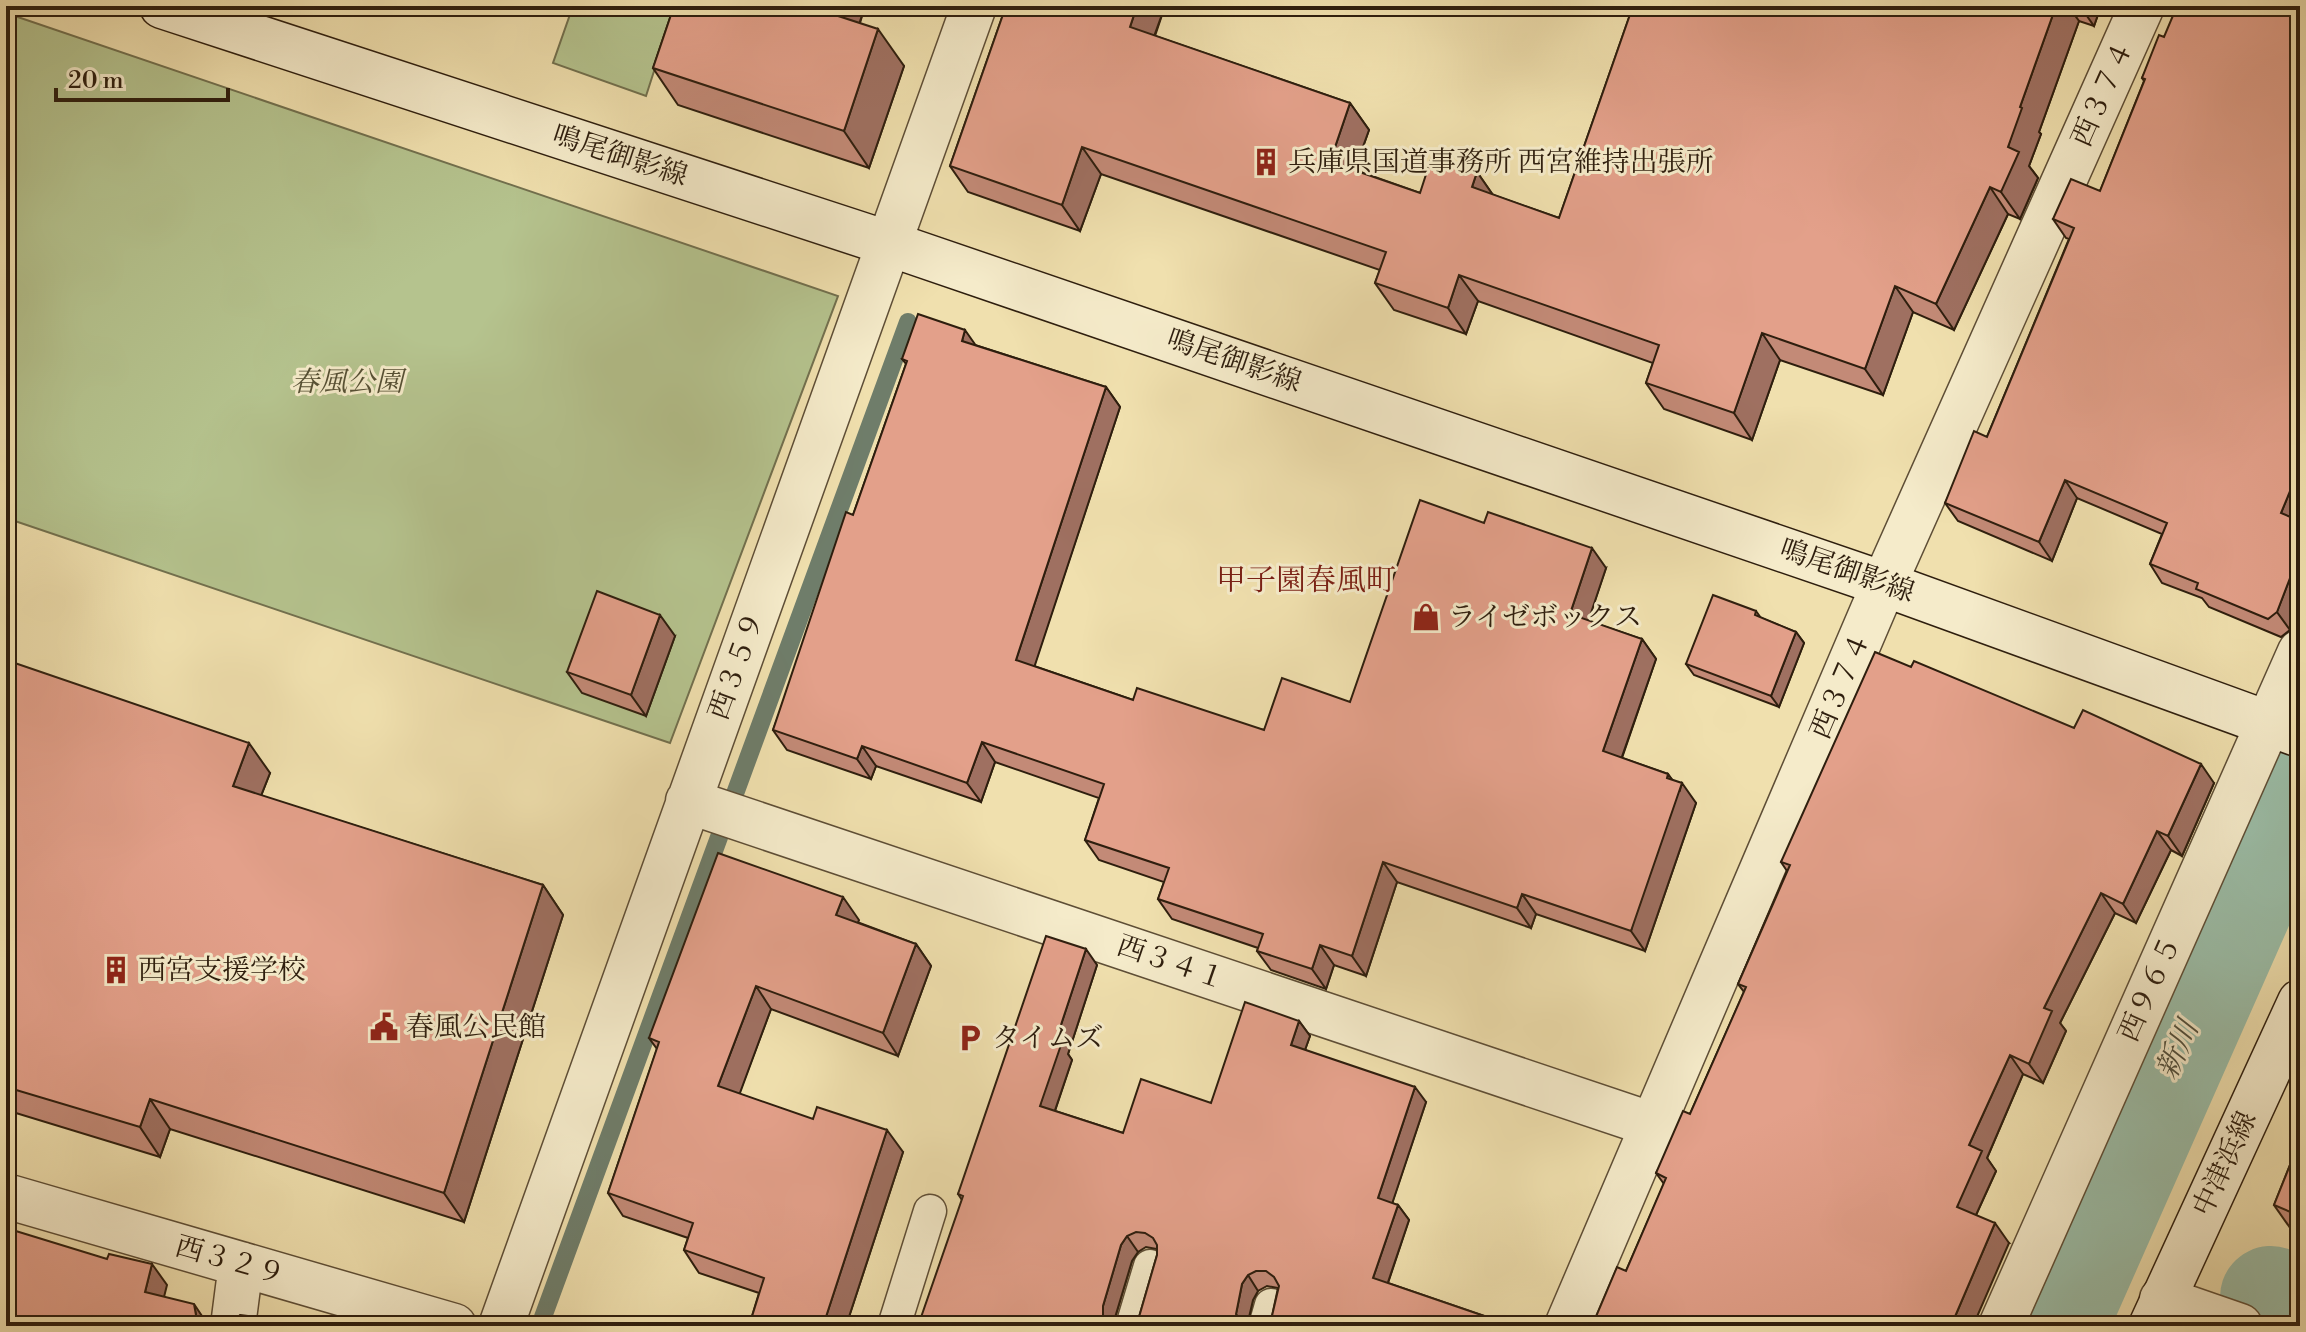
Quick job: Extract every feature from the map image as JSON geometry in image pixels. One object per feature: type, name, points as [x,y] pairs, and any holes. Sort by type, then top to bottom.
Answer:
[{"type":"street","name":"鳴尾御影線","points":[[162,6],[887,243],[1884,584],[2284,728]]},
{"type":"street","name":"西３５９","points":[[501,1326],[974,6]]},
{"type":"street","name":"西３７４","points":[[1567,1326],[1884,584],[2142,6]]},
{"type":"street","name":"西９６５","points":[[2001,1326],[2284,728],[2300,652]]},
{"type":"street","name":"西３４１","points":[[688,801],[1653,1125]]},
{"type":"street","name":"中津浜線","points":[[2157,1313],[2300,1002]]},
{"type":"street","name":"西３２９","points":[[6,1196],[454,1326]]},
{"type":"street","points":[[233,1326],[241,1264]]},
{"type":"street","points":[[2157,1313],[2240,1326]]},
{"type":"lane","points":[[894,1326],[930,1211]]},
{"type":"lane","points":[[1132,1326],[1150,1266]]},
{"type":"green space","points":[[573,6],[675,6],[646,96],[553,63]]},
{"type":"green space","name":"春風公園","points":[[6,13],[838,296],[670,743],[6,518]]},
{"type":"building","points":[[674,6],[828,6],[826,12],[878,29],[844,131],[653,68]]},
{"type":"building","points":[[1006,6],[1137,6],[1130,27],[1350,103],[1330,162],[1420,193],[1432,156],[1477,172],[1472,187],[1559,218],[1633,6],[2056,6],[2008,147],[2019,152],[2001,192],[1990,187],[1936,304],[1895,286],[1865,369],[1762,333],[1734,413],[1646,383],[1659,345],[1459,275],[1448,308],[1375,283],[1386,252],[1082,147],[1062,205],[950,166]]},
{"type":"building","points":[[2177,6],[2300,6],[2300,467],[2281,513],[2300,521],[2300,552],[2277,612],[2268,619],[2196,589],[2198,583],[2150,564],[2167,523],[2065,480],[2039,542],[1945,503],[1974,431],[1987,437],[2074,228],[2053,219],[2071,179],[2100,191],[2145,79],[2142,78],[2159,35],[2164,37]]},
{"type":"building","points":[[918,314],[965,330],[962,341],[1106,387],[1016,660],[1133,700],[1137,688],[1264,730],[1282,678],[1350,702],[1420,500],[1484,523],[1488,512],[1592,548],[1570,614],[1642,639],[1603,751],[1668,774],[1667,778],[1682,783],[1631,931],[1522,894],[1517,908],[1383,862],[1352,956],[1320,945],[1312,969],[1257,951],[1263,934],[1158,899],[1169,868],[1085,840],[1104,784],[982,742],[967,783],[862,746],[857,759],[773,730],[846,512],[853,515],[907,361],[902,359]]},
{"type":"building","points":[[597,591],[660,615],[631,695],[567,672]]},
{"type":"building","points":[[1713,595],[1756,611],[1755,615],[1796,632],[1771,696],[1686,664]]},
{"type":"building","points":[[1875,652],[1911,667],[1914,661],[2074,728],[2083,710],[2201,764],[2168,836],[2157,831],[2123,904],[2101,893],[2044,1008],[2052,1011],[2029,1064],[2010,1055],[1969,1145],[1982,1151],[1957,1207],[1995,1223],[1951,1326],[1592,1326],[1617,1267],[1626,1271],[1666,1178],[1656,1173],[1683,1111],[1690,1114],[1746,987],[1738,984],[1790,865],[1781,862]]},
{"type":"building","points":[[6,660],[249,743],[233,786],[543,885],[444,1193],[150,1099],[140,1127],[6,1087]]},
{"type":"building","points":[[718,853],[843,897],[836,915],[916,944],[883,1033],[756,986],[718,1086],[813,1119],[817,1107],[887,1130],[823,1326],[749,1326],[764,1278],[684,1250],[693,1223],[608,1193],[659,1042],[649,1038]]},
{"type":"building","points":[[1046,936],[1086,949],[1055,1043],[1061,1045],[1040,1106],[1123,1133],[1141,1079],[1211,1103],[1245,1002],[1299,1021],[1291,1045],[1415,1087],[1378,1198],[1398,1205],[1373,1278],[1496,1320],[1494,1326],[1264,1326],[1272,1316],[1279,1286],[1266,1271],[1256,1271],[1248,1275],[1242,1284],[1236,1314],[1244,1326],[1131,1326],[1139,1317],[1157,1255],[1153,1238],[1136,1232],[1127,1236],[1121,1245],[1103,1306],[1103,1316],[1112,1326],[918,1326],[963,1196],[958,1194]]},
{"type":"building","points":[[2300,1140],[2300,1216],[2274,1205]]},
{"type":"building","points":[[6,1228],[107,1259],[109,1254],[152,1264],[145,1292],[194,1304],[196,1315],[206,1326],[6,1326]]},
{"type":"building","points":[[240,1315],[256,1317],[287,1326],[230,1326]]},
{"type":"waterway","points":[[543,1317],[908,322]]},
{"type":"waterway","name":"新川","points":[[2056,1326],[2300,775]]},
{"type":"waterway","points":[[2271,1297],[2300,1307]]},
{"type":"place","name":"兵庫県国道事務所 西宮維持出張所","points":[[1266,162]]},
{"type":"place","name":"ライゼボックス","points":[[1426,617]]},
{"type":"place","name":"西宮支援学校","points":[[116,970]]},
{"type":"place","name":"春風公民館","points":[[384,1027]]},
{"type":"place","name":"タイムズ","points":[[970,1038]]},
{"type":"district","name":"甲子園春風町","points":[[1306,581]]}]
